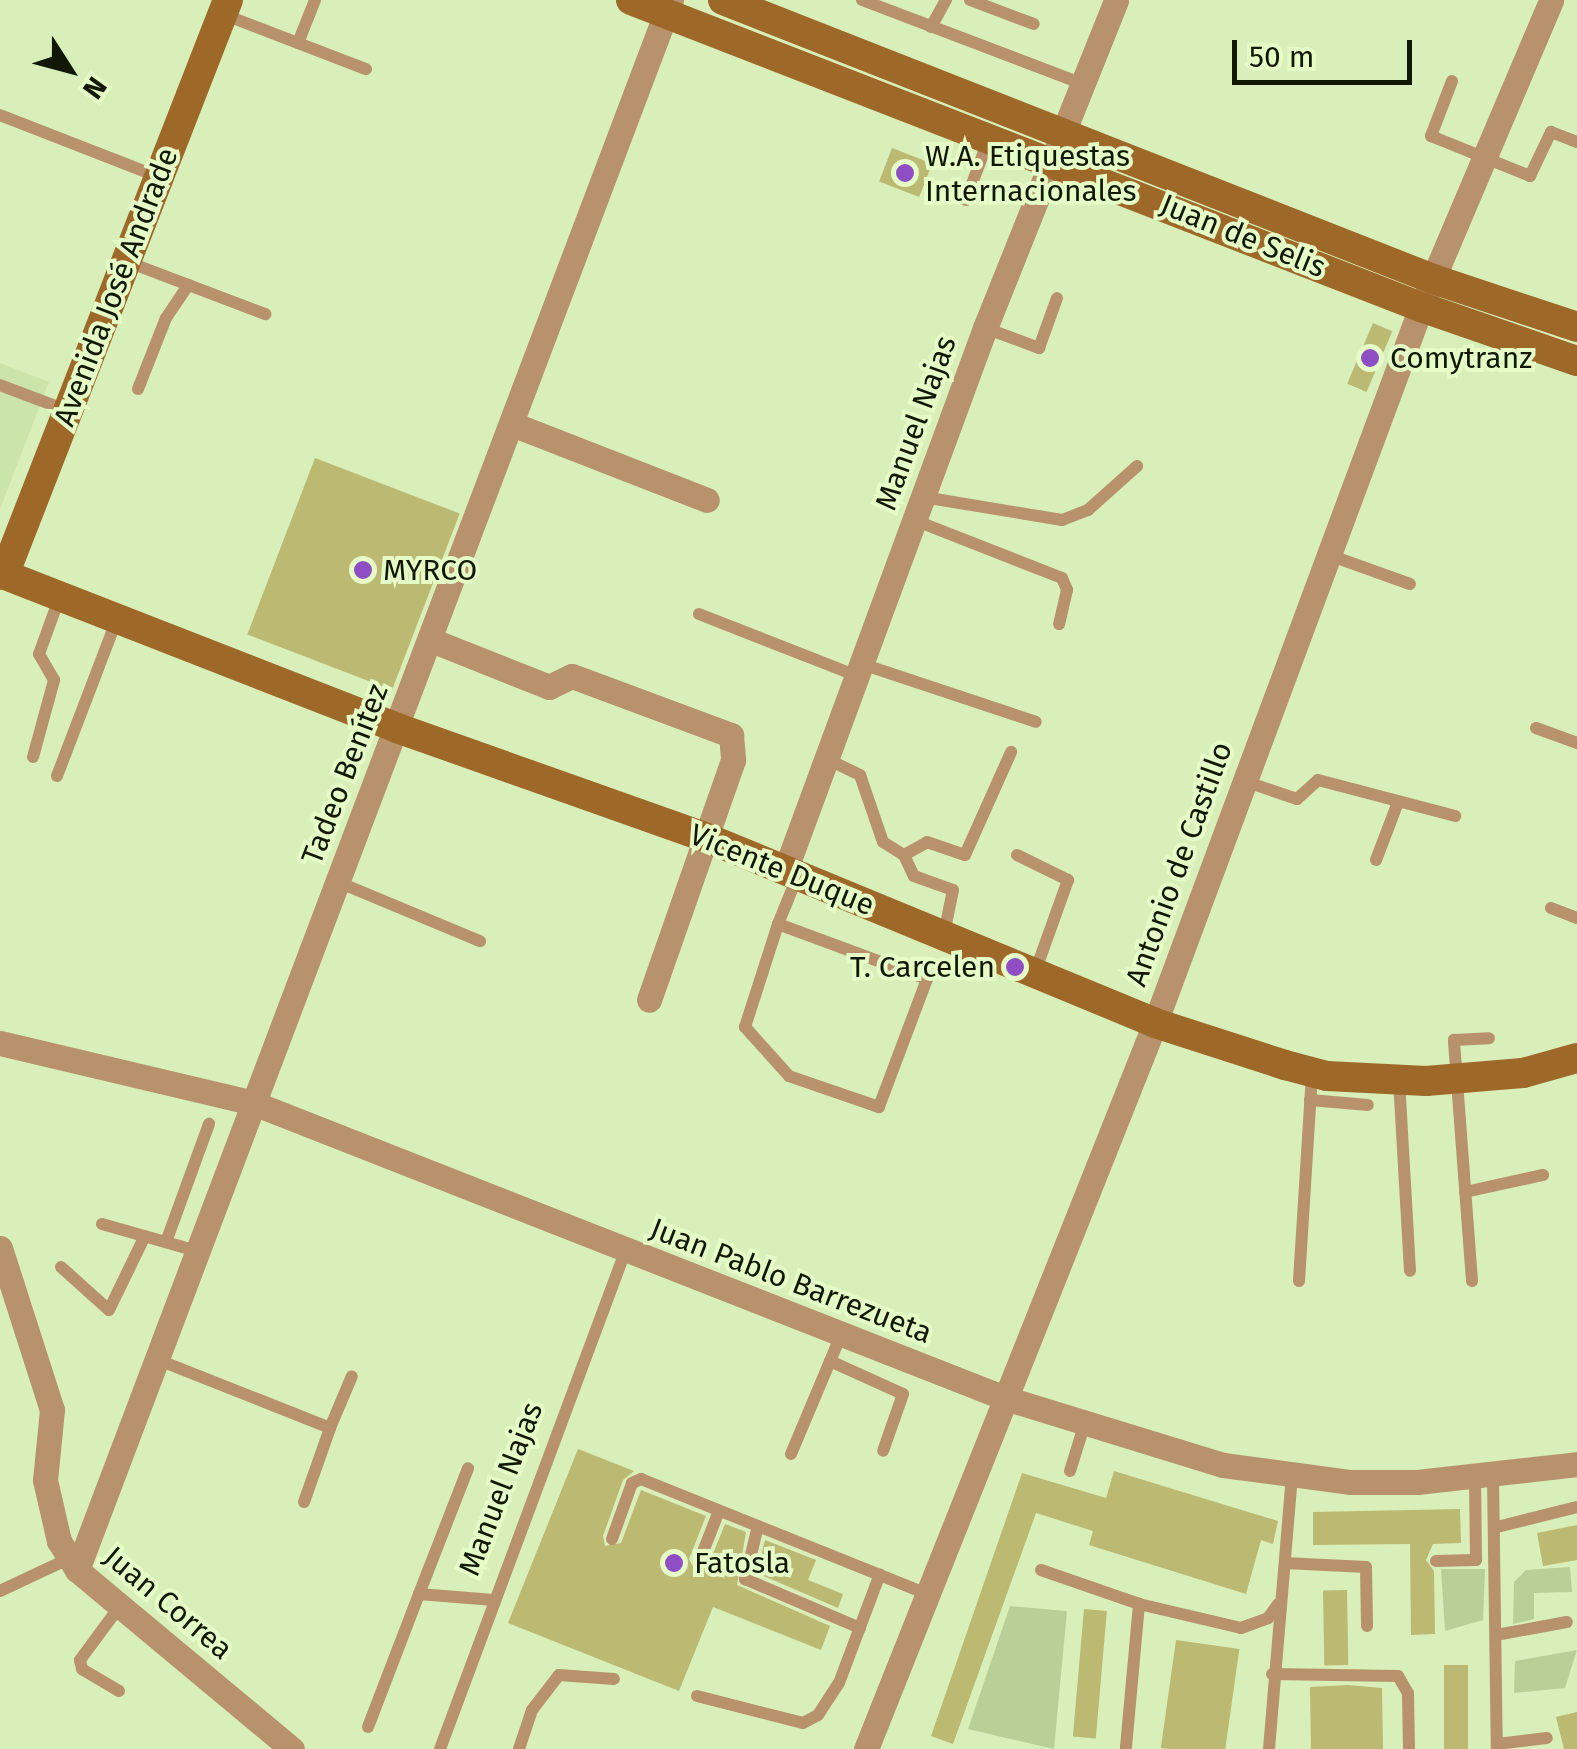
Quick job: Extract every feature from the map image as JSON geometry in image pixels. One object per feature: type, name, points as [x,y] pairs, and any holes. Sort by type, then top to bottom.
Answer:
[{"type":"street","name":"Juan de Selis","points":[[630,0],[669,7],[990,136],[1427,293],[1577,327]]},
{"type":"street","name":"Juan de Selis","points":[[723,0],[1064,130],[1577,361]]},
{"type":"street","name":"Manuel Najas","points":[[792,873],[827,760],[985,328],[1116,0]]},
{"type":"street","name":"Antonio de Castillo","points":[[866,1749],[1155,1023],[1427,293],[1551,0]]},
{"type":"street","name":"Avenida José Andrade","points":[[2,574],[225,7]]},
{"type":"street","name":"Tadeo Benítez","points":[[73,1564],[431,640],[669,7]]},
{"type":"street","points":[[512,424],[707,500]]},
{"type":"street","name":"Vicente Duque","points":[[2,574],[397,728],[707,838],[1311,1086],[1522,1073],[1577,1058]]},
{"type":"street","points":[[431,640],[549,687],[572,676],[725,730],[735,752],[649,1000]]},
{"type":"street","name":"Juan Pablo Barrezueta","points":[[0,1043],[253,1103],[1005,1398],[1084,1426],[1223,1465],[1292,1476],[1400,1482],[1484,1477],[1577,1464]]},
{"type":"street","name":"Juan Correa","points":[[0,1248],[52,1410],[49,1514],[73,1564],[292,1749]]},
{"type":"lane","points":[[298,42],[315,0]]},
{"type":"lane","points":[[862,0],[1083,84]]},
{"type":"lane","points":[[931,26],[946,0]]},
{"type":"lane","points":[[970,0],[1034,24]]},
{"type":"lane","points":[[225,7],[298,42],[366,68]]},
{"type":"lane","points":[[1452,81],[1431,136],[1530,176],[1551,132],[1577,142]]},
{"type":"lane","points":[[0,115],[158,177]]},
{"type":"lane","points":[[966,200],[990,136]]},
{"type":"lane","points":[[126,262],[265,314]]},
{"type":"lane","points":[[138,390],[166,318],[188,285]]},
{"type":"lane","points":[[985,328],[1040,348],[1058,298]]},
{"type":"lane","points":[[0,384],[68,411]]},
{"type":"lane","points":[[919,509],[1062,520],[1088,510],[1136,466]]},
{"type":"lane","points":[[919,509],[1062,578],[1066,590],[1059,624]]},
{"type":"lane","points":[[1329,555],[1410,584]]},
{"type":"lane","points":[[33,757],[54,680],[39,654],[60,596]]},
{"type":"lane","points":[[699,614],[859,670],[1036,722]]},
{"type":"lane","points":[[57,776],[117,619]]},
{"type":"lane","points":[[1536,728],[1577,743]]},
{"type":"lane","points":[[904,855],[927,842],[972,852],[1010,752]]},
{"type":"lane","points":[[827,760],[860,776],[876,834],[904,855],[914,876],[953,890],[944,936]]},
{"type":"lane","points":[[1244,782],[1297,799],[1318,780],[1455,816]]},
{"type":"lane","points":[[1376,860],[1398,802]]},
{"type":"lane","points":[[1017,855],[1068,880],[1034,974]]},
{"type":"lane","points":[[778,924],[927,978],[878,1106],[789,1076],[745,1027],[792,873]]},
{"type":"lane","points":[[338,882],[480,940]]},
{"type":"lane","points":[[1551,908],[1577,918]]},
{"type":"lane","points":[[1472,1281],[1454,1040],[1489,1038]]},
{"type":"lane","points":[[1399,1080],[1410,1271]]},
{"type":"lane","points":[[1299,1281],[1311,1086],[1368,1105]]},
{"type":"lane","points":[[166,1242],[209,1124]]},
{"type":"lane","points":[[1464,1192],[1544,1175]]},
{"type":"lane","points":[[102,1224],[197,1251]]},
{"type":"lane","points":[[61,1267],[109,1310],[144,1236]]},
{"type":"lane","name":"Manuel Najas","points":[[440,1749],[625,1252]]},
{"type":"lane","points":[[791,1454],[840,1335]]},
{"type":"lane","points":[[156,1358],[330,1428]]},
{"type":"lane","points":[[830,1361],[903,1394],[883,1452]]},
{"type":"lane","points":[[304,1502],[352,1376]]},
{"type":"lane","points":[[1070,1472],[1084,1426]]},
{"type":"lane","points":[[368,1727],[468,1468]]},
{"type":"lane","points":[[1269,1749],[1272,1674],[1292,1476]]},
{"type":"lane","points":[[1484,1477],[1497,1527],[1497,1746],[1547,1738]]},
{"type":"lane","points":[[1436,1560],[1476,1560],[1484,1477]]},
{"type":"lane","points":[[612,1539],[636,1480],[928,1594]]},
{"type":"lane","points":[[1497,1527],[1577,1507]]},
{"type":"lane","points":[[699,1562],[719,1510]]},
{"type":"lane","points":[[758,1526],[745,1579],[860,1628]]},
{"type":"lane","points":[[1285,1563],[1366,1567],[1367,1626]]},
{"type":"lane","points":[[0,1591],[73,1564]]},
{"type":"lane","points":[[1041,1570],[1138,1604],[1241,1628],[1268,1618],[1280,1602]]},
{"type":"lane","points":[[698,1696],[803,1723],[828,1704],[880,1574]]},
{"type":"lane","points":[[420,1594],[494,1600]]},
{"type":"lane","points":[[1126,1747],[1138,1604]]},
{"type":"lane","points":[[119,1691],[82,1670],[80,1660],[120,1606]]},
{"type":"lane","points":[[1496,1635],[1567,1622]]},
{"type":"lane","points":[[1272,1674],[1398,1676],[1408,1693],[1409,1749]]},
{"type":"lane","points":[[519,1749],[532,1710],[559,1676],[614,1679]]},
{"type":"shaded area","points":[[0,363],[49,382],[0,509]]},
{"type":"shaded area","points":[[1570,1567],[1572,1592],[1534,1593],[1534,1619],[1513,1624],[1514,1582],[1526,1570]]},
{"type":"shaded area","points":[[1441,1569],[1485,1569],[1483,1620],[1445,1631]]},
{"type":"shaded area","points":[[1010,1606],[1067,1611],[1054,1749],[968,1729]]},
{"type":"shaded area","points":[[1577,1650],[1565,1688],[1514,1693],[1515,1661]]},
{"type":"building","name":"W.A. Etiquestas Internacionales","points":[[892,148],[932,163],[919,197],[879,182]]},
{"type":"building","name":"Comytranz","points":[[1373,323],[1392,331],[1367,392],[1347,384]]},
{"type":"building","points":[[315,458],[460,514],[392,690],[247,634]]},
{"type":"building","name":"Fatosla","points":[[578,1449],[634,1471],[623,1480],[603,1536],[605,1546],[621,1543],[641,1490],[706,1516],[689,1559],[696,1572],[708,1566],[725,1524],[746,1532],[737,1585],[830,1626],[821,1650],[713,1607],[679,1691],[508,1623]]},
{"type":"building","points":[[1114,1471],[1278,1521],[1273,1544],[1261,1540],[1246,1594],[1089,1545],[1093,1531],[1036,1513],[953,1744],[931,1736],[1022,1473],[1106,1498]]},
{"type":"building","points":[[1460,1509],[1461,1543],[1433,1544],[1426,1560],[1434,1571],[1435,1634],[1411,1635],[1410,1544],[1313,1545],[1313,1512]]},
{"type":"building","points":[[1577,1525],[1577,1560],[1543,1566],[1537,1533]]},
{"type":"building","points":[[765,1540],[816,1560],[808,1580],[843,1594],[838,1608],[757,1573]]},
{"type":"building","points":[[1323,1590],[1347,1590],[1348,1665],[1324,1665]]},
{"type":"building","points":[[1084,1609],[1107,1611],[1096,1739],[1073,1737]]},
{"type":"building","points":[[1176,1640],[1239,1649],[1225,1749],[1161,1748]]},
{"type":"building","points":[[1444,1665],[1468,1665],[1468,1749],[1444,1749]]},
{"type":"building","points":[[1310,1687],[1382,1688],[1383,1749],[1311,1749]]},
{"type":"building","points":[[1577,1712],[1577,1749],[1564,1749],[1556,1717]]},
{"type":"place","name":"W.A. Etiquestas Internacionales","points":[[905,173]]},
{"type":"place","name":"Comytranz","points":[[1370,358]]},
{"type":"place","name":"MYRCO","points":[[363,570]]},
{"type":"place","name":"T. Carcelen","points":[[1015,967]]},
{"type":"place","name":"Fatosla","points":[[674,1563]]}]
